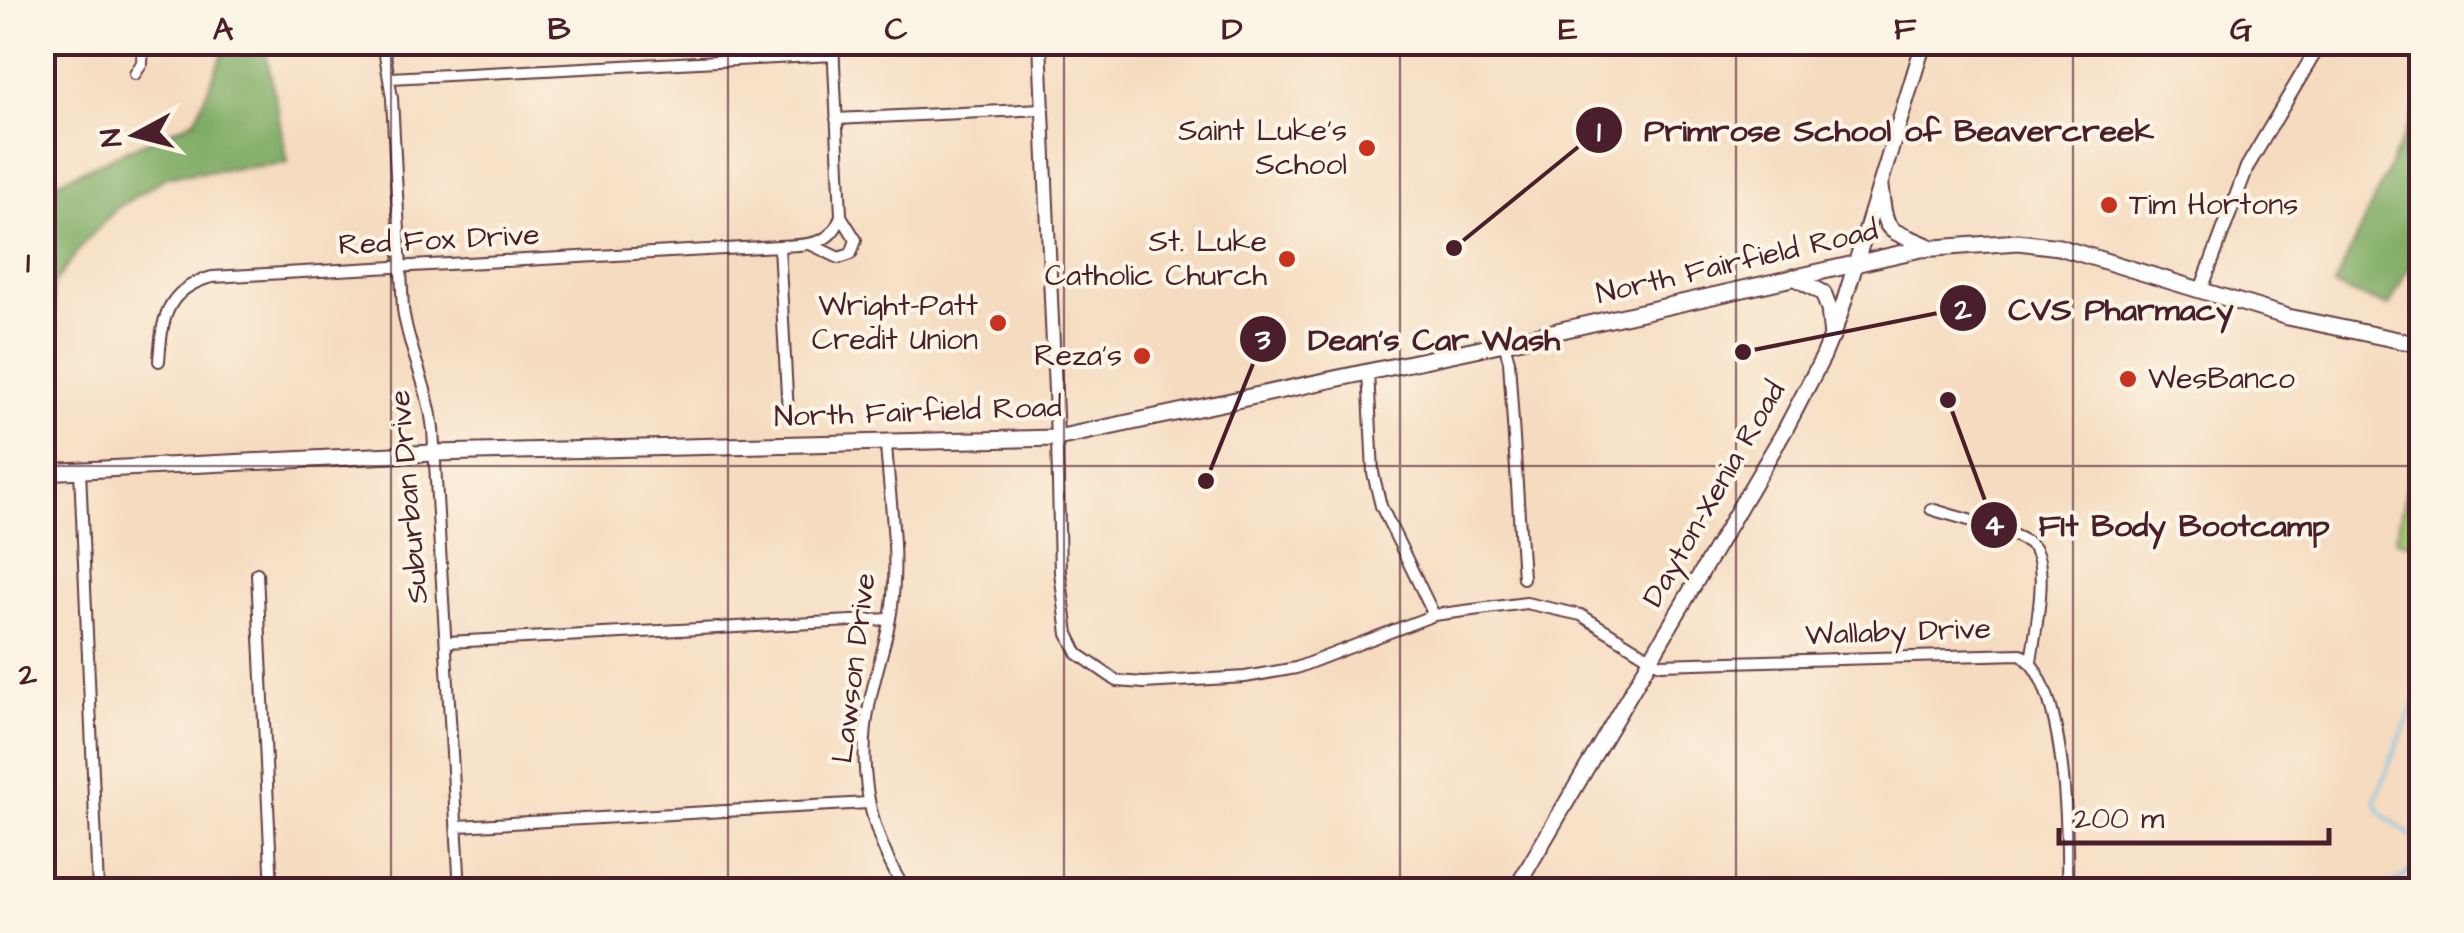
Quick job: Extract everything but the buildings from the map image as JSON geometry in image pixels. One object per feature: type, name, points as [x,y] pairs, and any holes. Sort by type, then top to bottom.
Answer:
[{"type":"main road","name":"Dayton-Xenia Road","points":[[1515,890],[1785,430],[1832,338],[1924,42]]},
{"type":"main road","points":[[1880,187],[1886,225],[1892,232],[1931,248]]},
{"type":"main road","name":"North Fairfield Road","points":[[42,472],[434,453],[1058,438],[1931,248],[2018,242],[2059,247],[2288,317],[2422,346]]},
{"type":"main road","points":[[1794,278],[1823,293],[1832,338]]},
{"type":"street","points":[[135,74],[142,63],[144,42]]},
{"type":"street","name":"Suburban Drive","points":[[383,42],[390,78],[406,328],[430,400],[460,890]]},
{"type":"street","points":[[808,244],[839,258],[852,254],[856,240],[841,215],[834,42]]},
{"type":"street","points":[[1040,42],[1058,438],[1060,572],[1068,634],[1078,654],[1117,681],[1245,677],[1296,668],[1434,614],[1526,603],[1554,606],[1581,615],[1651,658]]},
{"type":"street","points":[[2201,290],[2250,162],[2321,42]]},
{"type":"street","points":[[390,78],[834,55]]},
{"type":"street","points":[[836,118],[1042,109]]},
{"type":"street","points":[[808,244],[832,234],[841,215]]},
{"type":"street","name":"Red Fox Drive","points":[[158,362],[161,327],[168,308],[184,289],[205,279],[808,244]]},
{"type":"street","points":[[779,246],[788,414]]},
{"type":"street","points":[[1504,343],[1509,361],[1522,578]]},
{"type":"street","points":[[1368,372],[1373,474],[1382,506],[1434,614]]},
{"type":"street","name":"Lawson Drive","points":[[886,444],[894,584],[890,619],[867,717],[865,768],[868,803],[882,849],[906,890]]},
{"type":"street","points":[[80,470],[98,890]]},
{"type":"street","points":[[1931,509],[2022,538],[2036,550],[2041,577],[2032,662]]},
{"type":"street","points":[[257,573],[272,890]]},
{"type":"street","points":[[447,642],[890,619]]},
{"type":"street","name":"Wallaby Drive","points":[[1651,658],[1660,664],[2012,652],[2032,662],[2049,702],[2060,750],[2066,890]]},
{"type":"street","points":[[458,826],[868,803]]},
{"type":"green space","points":[[220,43],[264,43],[288,163],[168,176],[117,208],[83,244],[53,285],[63,442],[43,443],[43,110],[48,186],[195,120],[223,53]]},
{"type":"green space","points":[[2421,98],[2421,241],[2389,307],[2334,286]]},
{"type":"green space","points":[[2421,393],[2422,547],[2396,539],[2418,429]]},
{"type":"waterway","points":[[2380,890],[2408,873],[2417,852],[2418,841],[2381,813],[2375,800],[2416,699],[2422,694]]},
{"type":"place","name":"Saint Luke’s School","points":[[1367,148]]},
{"type":"place","name":"Tim Hortons","points":[[2109,205]]},
{"type":"place","name":"Primrose School of Beavercreek","points":[[1454,248]]},
{"type":"place","name":"St. Luke Catholic Church","points":[[1287,259]]},
{"type":"place","name":"Wright-Patt Credit Union","points":[[998,323]]},
{"type":"place","name":"CVS Pharmacy","points":[[1743,352]]},
{"type":"place","name":"Reza's","points":[[1142,356]]},
{"type":"place","name":"WesBanco","points":[[2128,379]]},
{"type":"place","name":"FIt Body Bootcamp","points":[[1948,400]]},
{"type":"place","name":"Dean's Car Wash","points":[[1206,481]]}]
